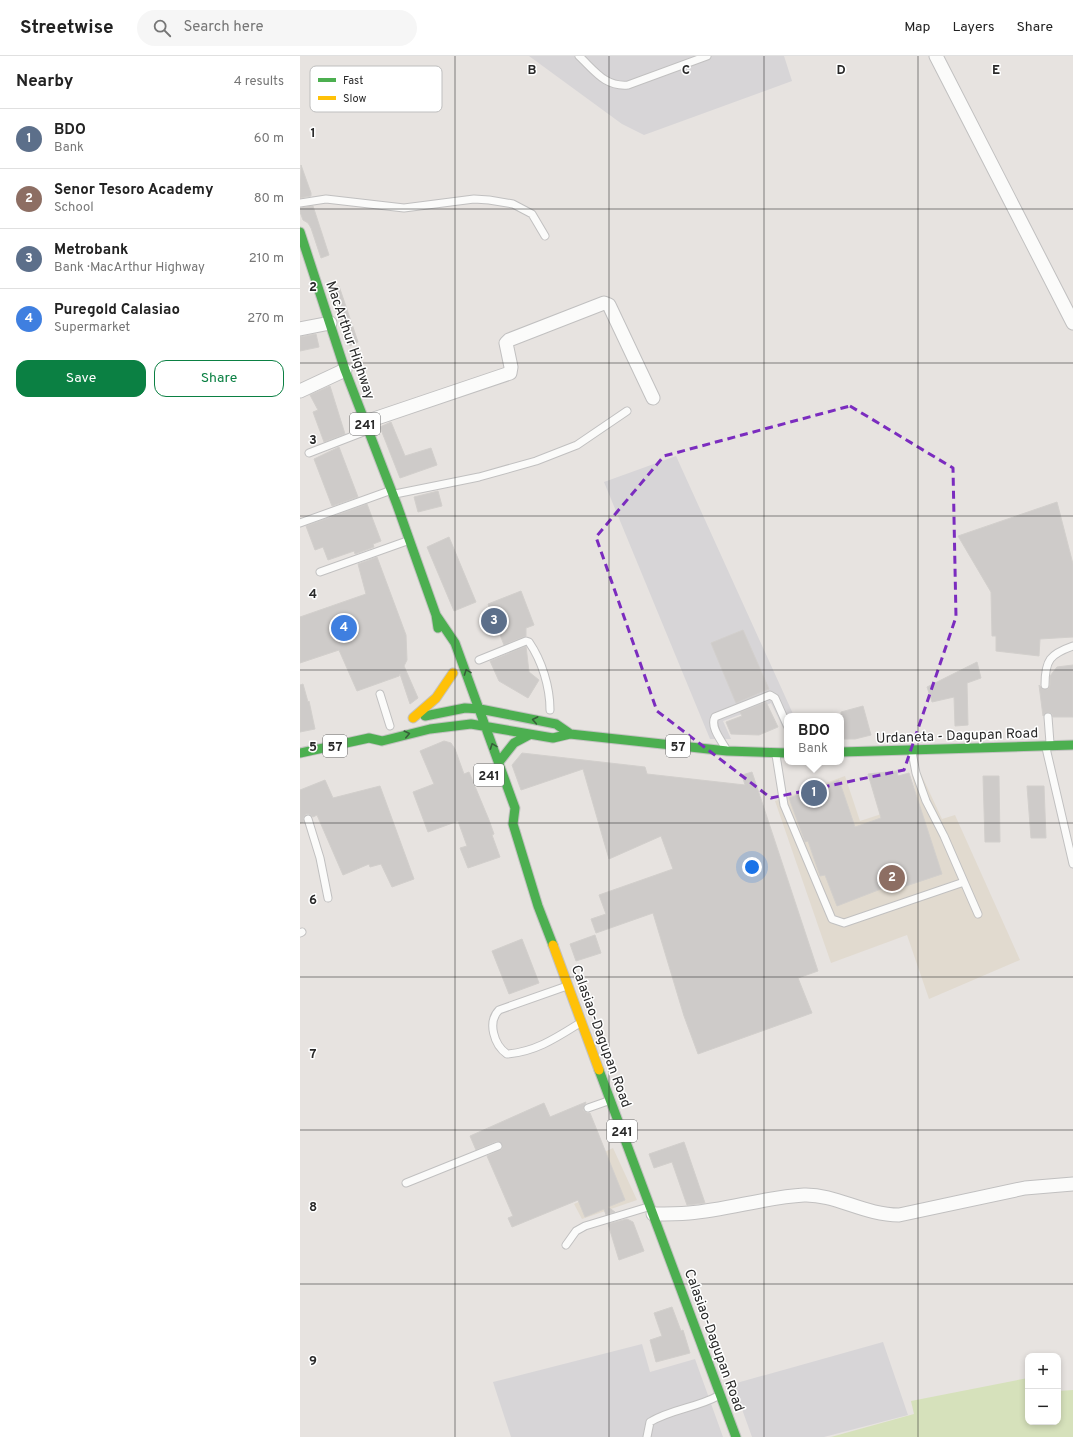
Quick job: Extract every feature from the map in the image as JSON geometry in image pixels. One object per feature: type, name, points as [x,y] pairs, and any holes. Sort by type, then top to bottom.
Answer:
[{"type":"main road","name":"MacArthur Highway","points":[[300,232],[345,370],[392,492],[436,614],[441,640]]},
{"type":"main road","name":"MacArthur Highway","points":[[436,614],[455,643],[486,726]]},
{"type":"main road","points":[[400,723],[424,711],[434,700],[452,670],[458,687]]},
{"type":"main road","name":"57","points":[[369,738],[378,729],[463,704],[480,709],[556,724],[570,734]]},
{"type":"main road","points":[[463,704],[473,727]]},
{"type":"main road","name":"57","points":[[300,753],[369,738],[382,740],[430,729],[486,726],[552,738],[570,734],[727,751],[784,753]]},
{"type":"main road","name":"Calasiao-Dagupan Road","points":[[486,726],[514,808],[513,824],[538,906],[736,1437]]},
{"type":"main road","points":[[499,762],[514,743],[529,735]]},
{"type":"main road","name":"Urdaneta - Dagupan Road","points":[[844,752],[1073,745]]},
{"type":"main road","name":"Calasiao-Dagupan Road","points":[[506,815],[513,824]]},
{"type":"street","points":[[936,56],[1073,323]]},
{"type":"street","points":[[366,426],[510,373],[511,367],[506,343],[509,340],[604,303],[608,305],[653,398]]},
{"type":"street","points":[[300,329],[330,323]]},
{"type":"street","points":[[300,391],[345,370]]},
{"type":"street","points":[[651,1210],[690,1213],[767,1199],[804,1195],[820,1196],[865,1211],[885,1215],[898,1215],[1025,1188],[1073,1184]]},
{"type":"lane","points":[[579,56],[608,83],[617,86],[628,85],[707,56]]},
{"type":"lane","points":[[300,203],[326,199],[404,208],[469,200],[489,200],[513,204],[532,214],[544,236]]},
{"type":"lane","points":[[300,523],[392,492],[479,478],[536,461],[577,445],[627,410]]},
{"type":"lane","points":[[309,453],[366,426]]},
{"type":"lane","points":[[320,572],[409,540]]},
{"type":"lane","points":[[479,660],[526,641],[529,642],[545,678],[550,695],[550,710]]},
{"type":"lane","points":[[1045,685],[1045,671],[1048,662],[1056,652],[1073,646]]},
{"type":"lane","points":[[380,694],[400,723]]},
{"type":"lane","points":[[727,751],[714,726],[713,720],[715,717],[770,695],[775,698],[784,718]]},
{"type":"lane","points":[[1048,717],[1048,746],[1073,864]]},
{"type":"lane","points":[[911,750],[916,773],[926,801],[944,836],[978,914]]},
{"type":"lane","points":[[776,752],[784,805],[832,919],[844,923],[964,882]]},
{"type":"lane","points":[[308,820],[320,858],[328,898]]},
{"type":"lane","points":[[568,986],[499,1010],[495,1014],[493,1021],[496,1044],[507,1054],[523,1053],[550,1042],[582,1022]]},
{"type":"lane","points":[[588,1108],[611,1100]]},
{"type":"lane","points":[[406,1183],[498,1146]]},
{"type":"lane","points":[[566,1245],[576,1231],[585,1226],[651,1210]]},
{"type":"lane","points":[[647,1437],[650,1422],[660,1415],[706,1402],[720,1395]]},
{"type":"highlighted area","points":[[850,406],[953,468],[956,617],[904,770],[771,798],[657,711],[596,537],[664,456]]},
{"type":"shaded area","points":[[529,56],[784,56],[792,81],[644,135],[622,124]]},
{"type":"shaded area","points":[[676,456],[793,713],[784,713],[784,730],[771,703],[723,721],[731,739],[710,739],[604,482]]},
{"type":"shaded area","points":[[921,774],[942,819],[955,815],[1020,960],[929,999],[907,935],[831,963],[775,801],[845,776],[860,821],[918,802],[912,776]]},
{"type":"shaded area","points":[[613,1148],[637,1200],[582,1219],[574,1204],[585,1199],[573,1166]]},
{"type":"shaded area","points":[[883,1342],[908,1415],[824,1437],[752,1437],[733,1384]]},
{"type":"shaded area","points":[[642,1344],[650,1372],[695,1359],[723,1437],[511,1437],[493,1382]]},
{"type":"green space","points":[[1025,1379],[1025,1425],[1061,1425],[1061,1391],[1073,1390],[1073,1437],[831,1437],[914,1414],[911,1401]]},
{"type":"building","points":[[301,165],[311,196],[300,198]]},
{"type":"building","points":[[313,206],[329,255],[321,258],[311,228],[308,223],[303,220],[300,212],[300,208]]},
{"type":"building","points":[[339,286],[358,342],[350,346],[331,289]]},
{"type":"building","points":[[316,334],[319,347],[300,351],[300,337]]},
{"type":"building","points":[[330,386],[345,434],[324,442],[313,412],[318,410],[310,395]]},
{"type":"building","points":[[391,422],[405,456],[431,448],[437,465],[400,478],[380,427]]},
{"type":"building","points":[[339,447],[358,497],[332,506],[314,459]]},
{"type":"building","points":[[438,491],[442,506],[418,512],[414,497]]},
{"type":"building","points":[[1057,502],[1073,564],[1073,637],[1040,639],[1039,656],[996,651],[996,636],[992,636],[991,592],[958,536]]},
{"type":"building","points":[[367,504],[381,541],[373,544],[374,547],[355,554],[354,551],[328,560],[323,547],[315,550],[306,526]]},
{"type":"building","points":[[449,537],[476,602],[454,611],[427,547]]},
{"type":"building","points":[[377,557],[406,635],[407,660],[404,666],[418,698],[410,704],[400,674],[399,676],[357,691],[339,650],[300,663],[300,617],[366,594],[358,564]]},
{"type":"building","points":[[521,591],[534,625],[526,628],[526,636],[504,645],[488,604]]},
{"type":"building","points":[[743,630],[769,689],[736,703],[711,643]]},
{"type":"building","points":[[526,646],[529,672],[539,680],[528,698],[499,681],[490,661]]},
{"type":"building","points":[[977,662],[981,678],[967,683],[968,725],[955,726],[954,697],[932,702],[927,687]]},
{"type":"building","points":[[1073,665],[1073,717],[1053,717],[1052,714],[1048,712],[1043,716],[1039,685],[1043,689],[1048,689],[1050,685],[1050,676],[1057,667]]},
{"type":"building","points":[[303,684],[308,702],[309,701],[315,729],[300,732],[300,685]]},
{"type":"building","points":[[766,702],[778,727],[759,735],[731,734],[726,722],[742,716],[740,712]]},
{"type":"building","points":[[863,706],[871,735],[855,739],[844,739],[844,713],[841,712]]},
{"type":"building","points":[[444,741],[451,743],[455,749],[464,774],[469,772],[489,820],[494,834],[492,835],[500,857],[468,868],[460,848],[467,846],[458,821],[428,832],[413,792],[434,784],[420,751]]},
{"type":"building","points":[[522,753],[645,767],[647,774],[745,785],[742,775],[752,772],[818,971],[798,978],[812,1013],[698,1054],[684,1016],[653,913],[596,933],[591,919],[606,914],[599,895],[673,869],[661,836],[609,859],[583,769],[521,790],[512,765]]},
{"type":"building","points":[[897,771],[898,776],[909,773],[942,874],[888,892],[886,887],[837,906],[825,875],[820,876],[808,841],[805,842],[789,798],[839,780],[855,827],[881,818],[868,774]]},
{"type":"building","points":[[983,776],[999,776],[1000,842],[985,842]]},
{"type":"building","points":[[325,780],[333,798],[380,786],[414,879],[392,887],[381,864],[370,867],[369,864],[343,875],[317,815],[313,817],[306,814],[303,818],[304,822],[300,823],[300,790]]},
{"type":"building","points":[[1027,786],[1044,786],[1046,838],[1031,838]]},
{"type":"building","points":[[595,935],[601,953],[576,961],[570,944]]},
{"type":"building","points":[[522,939],[539,983],[509,994],[492,951]]},
{"type":"building","points":[[586,1102],[583,1110],[590,1113],[625,1200],[608,1207],[615,1212],[606,1215],[604,1209],[585,1217],[578,1200],[512,1227],[508,1218],[513,1216],[487,1156],[502,1149],[502,1144],[497,1141],[476,1150],[470,1136],[544,1103],[550,1117]]},
{"type":"building","points":[[684,1142],[705,1203],[687,1205],[672,1162],[654,1168],[649,1154]]},
{"type":"building","points":[[627,1219],[633,1222],[644,1251],[619,1260],[608,1224]]},
{"type":"building","points":[[672,1307],[681,1331],[683,1330],[690,1353],[656,1362],[650,1340],[662,1336],[654,1313]]},
{"type":"traffic: fast","points":[[300,232],[345,370],[397,505],[436,615],[438,628]]},
{"type":"traffic: fast","points":[[436,615],[455,643],[515,808],[513,824],[538,906],[553,945]]},
{"type":"traffic: fast","points":[[425,716],[465,708],[480,709],[556,724],[569,733]]},
{"type":"traffic: fast","points":[[300,753],[369,738],[382,741],[430,729],[471,724],[553,738],[570,734],[727,751],[784,753]]},
{"type":"traffic: fast","points":[[499,762],[514,743],[529,735]]},
{"type":"traffic: fast","points":[[844,752],[1073,745]]},
{"type":"traffic: fast","points":[[599,1070],[736,1437]]},
{"type":"traffic: slow","points":[[413,718],[436,698],[453,673]]},
{"type":"traffic: slow","points":[[553,945],[599,1070]]},
{"type":"place","name":"Metrobank","points":[[494,621]]},
{"type":"place","name":"Puregold Calasiao","points":[[344,628]]},
{"type":"place","name":"BDO","points":[[814,793]]},
{"type":"place","name":"Senor Tesoro Academy","points":[[892,878]]}]
